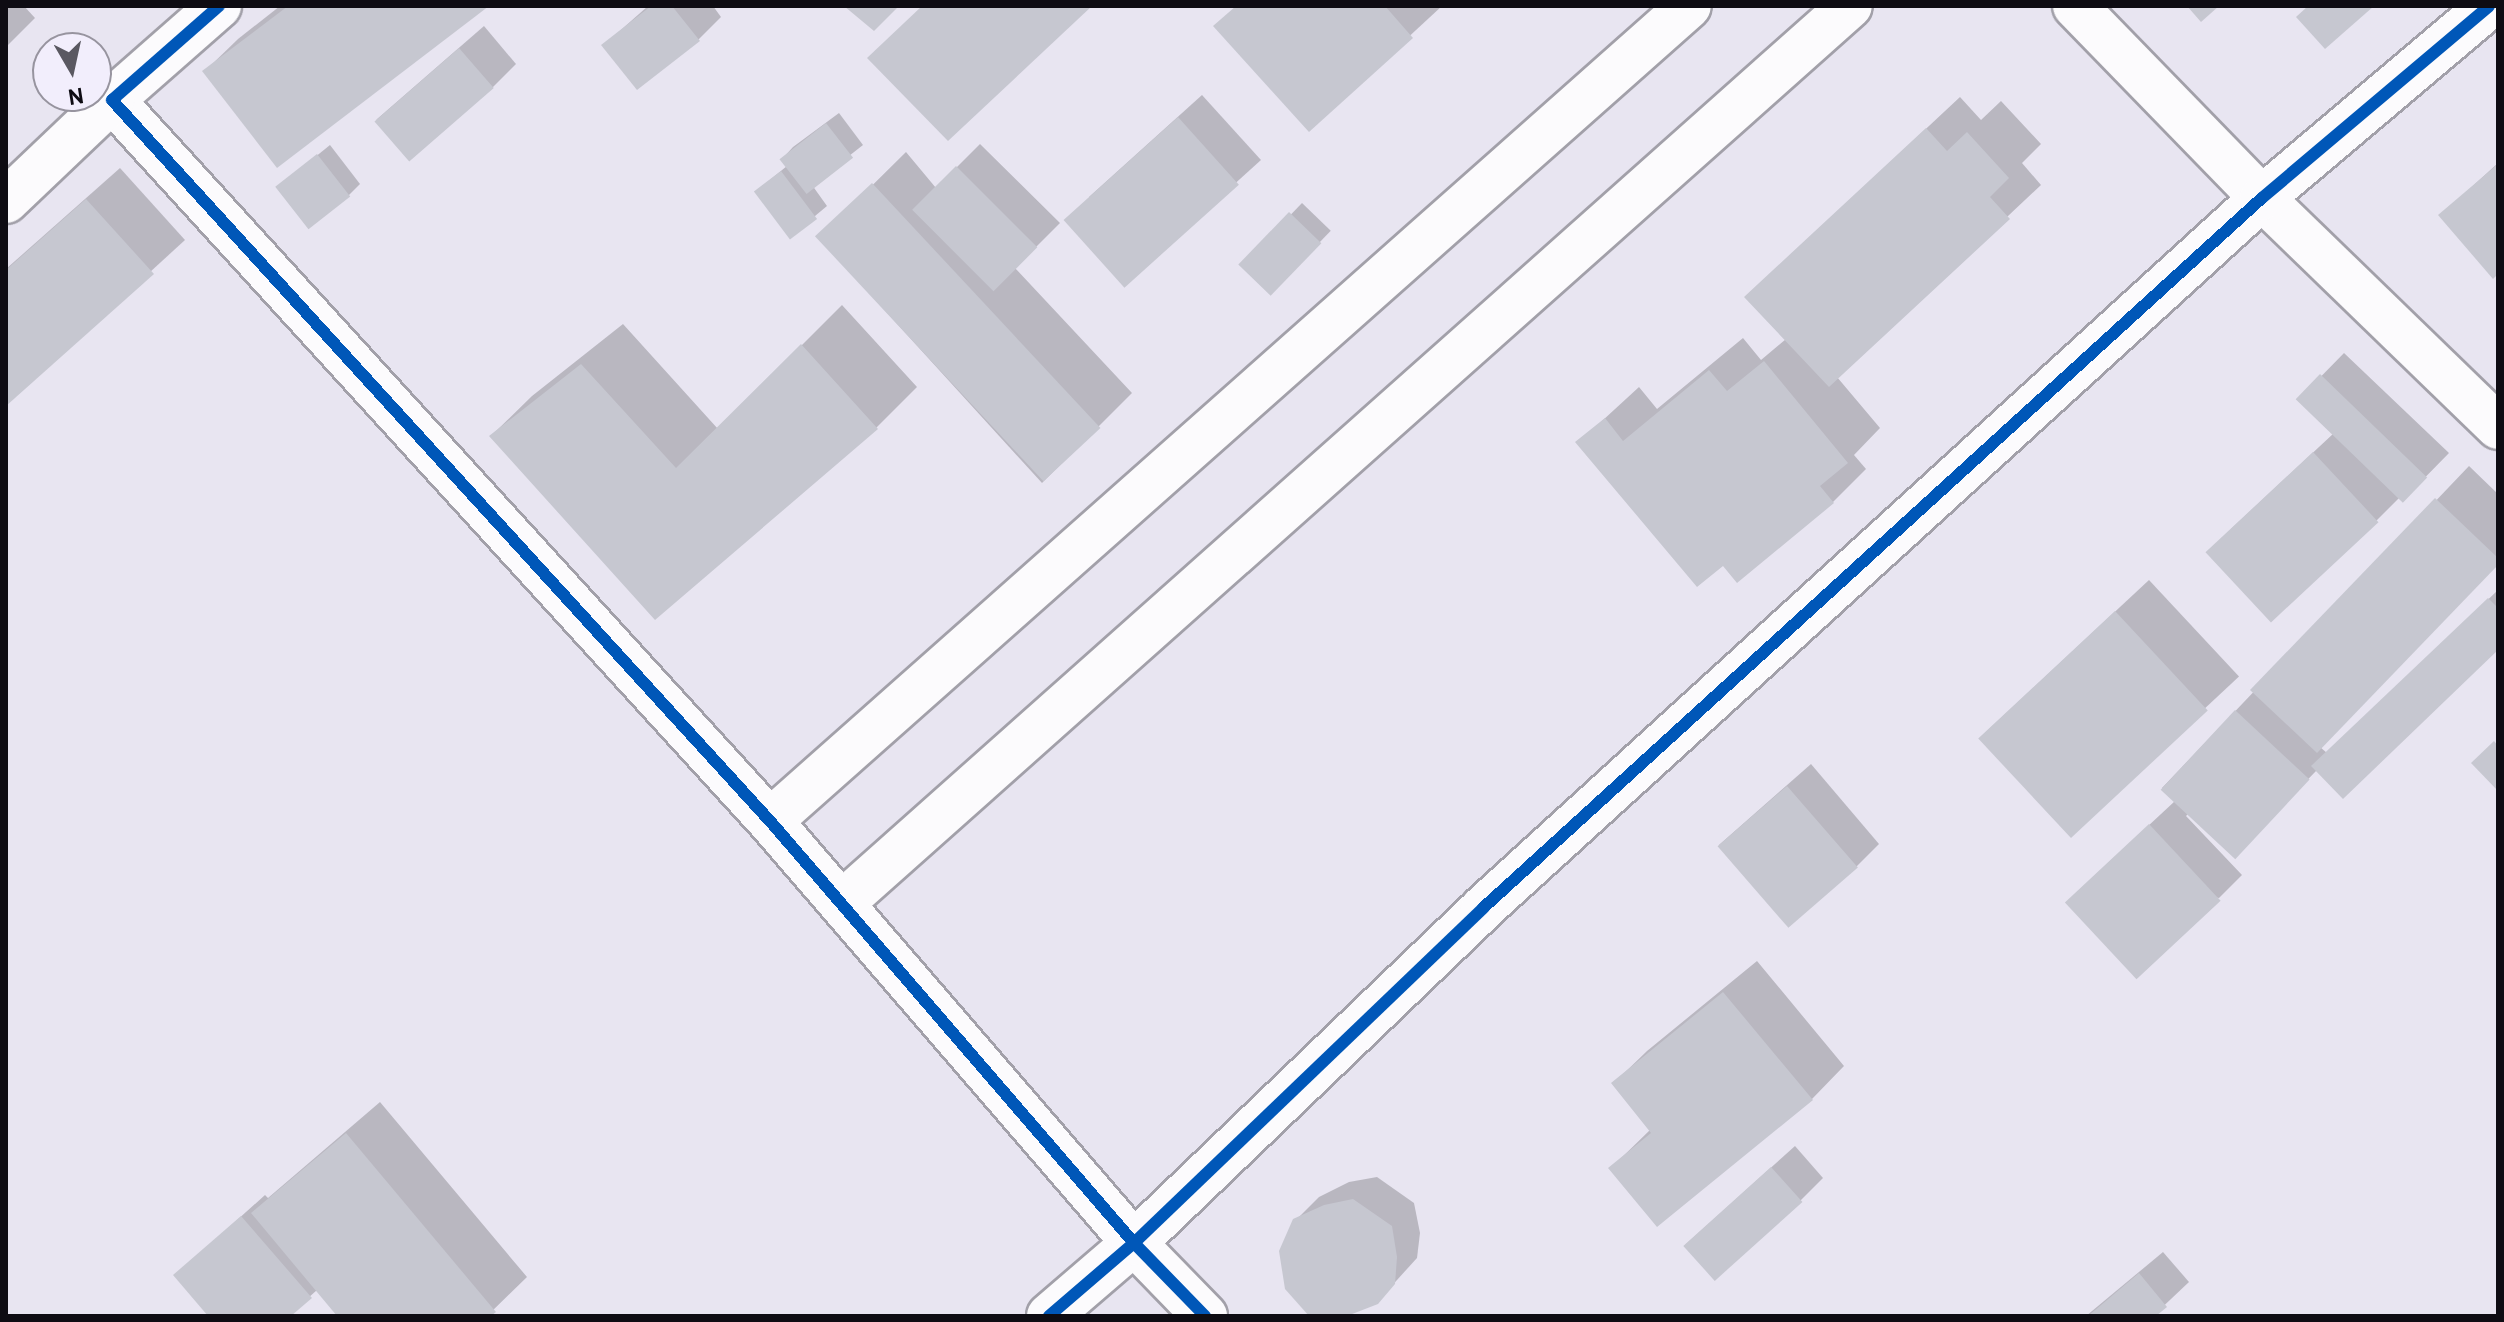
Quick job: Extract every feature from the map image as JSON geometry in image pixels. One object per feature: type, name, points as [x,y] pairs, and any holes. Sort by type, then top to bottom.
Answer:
[{"type":"street","points":[[219,6],[112,100],[770,821],[1134,1243],[1205,1316]]},
{"type":"street","points":[[770,821],[1689,6]]},
{"type":"street","points":[[842,903],[1850,6]]},
{"type":"street","points":[[2075,6],[2262,198],[2498,427]]},
{"type":"street","points":[[1049,1316],[1134,1243],[1483,908],[2262,198],[2489,6]]},
{"type":"street","points":[[6,201],[99,112]]},
{"type":"building","points":[[288,6],[489,6],[277,168],[202,71]]},
{"type":"building","points":[[651,6],[672,6],[700,41],[637,90],[601,45]]},
{"type":"building","points":[[844,6],[899,6],[874,31]]},
{"type":"building","points":[[922,6],[1092,6],[948,141],[867,58]]},
{"type":"building","points":[[1236,6],[1385,6],[1413,38],[1309,132],[1213,26]]},
{"type":"building","points":[[2187,6],[2219,6],[2201,22]]},
{"type":"building","points":[[2308,6],[2374,6],[2325,49],[2296,17]]},
{"type":"building","points":[[459,48],[494,88],[409,161],[374,121]]},
{"type":"building","points":[[1178,117],[1239,185],[1124,288],[1064,220]]},
{"type":"building","points":[[826,123],[853,158],[807,194],[780,159]]},
{"type":"building","points":[[1926,128],[1947,151],[1967,132],[2009,178],[1990,197],[2010,219],[1829,387],[1744,297]]},
{"type":"building","points":[[317,154],[350,197],[308,229],[275,187]]},
{"type":"building","points":[[2498,164],[2498,274],[2493,279],[2438,215]]},
{"type":"building","points":[[956,166],[1037,247],[993,291],[912,210]]},
{"type":"building","points":[[781,171],[817,219],[790,239],[754,191]]},
{"type":"building","points":[[872,183],[1100,428],[1043,481],[815,236]]},
{"type":"building","points":[[86,199],[154,274],[6,406],[6,270]]},
{"type":"building","points":[[1289,212],[1321,243],[1271,296],[1238,265]]},
{"type":"building","points":[[801,344],[878,429],[655,620],[489,436],[581,364],[676,468]]},
{"type":"building","points":[[1764,361],[1848,463],[1820,486],[1834,503],[1737,583],[1723,566],[1697,587],[1575,442],[1605,418],[1623,441],[1709,370],[1727,391]]},
{"type":"building","points":[[2320,374],[2427,478],[2403,503],[2296,399]]},
{"type":"building","points":[[2313,452],[2378,522],[2271,622],[2205,552]]},
{"type":"building","points":[[2435,498],[2498,558],[2498,565],[2317,753],[2250,690]]},
{"type":"building","points":[[2488,598],[2498,608],[2498,650],[2343,799],[2311,766]]},
{"type":"building","points":[[2115,611],[2208,710],[2071,838],[1978,739]]},
{"type":"building","points":[[2235,710],[2310,780],[2235,859],[2161,790]]},
{"type":"building","points":[[2494,741],[2498,746],[2498,791],[2471,763]]},
{"type":"building","points":[[1787,786],[1858,868],[1788,928],[1718,846]]},
{"type":"building","points":[[2149,824],[2221,901],[2137,979],[2065,902]]},
{"type":"building","points":[[1723,992],[1813,1100],[1657,1227],[1608,1168],[1651,1133],[1611,1083]]},
{"type":"building","points":[[346,1133],[496,1312],[491,1316],[337,1316],[251,1213]]},
{"type":"building","points":[[1771,1167],[1802,1202],[1715,1281],[1683,1246]]},
{"type":"building","points":[[1353,1199],[1392,1226],[1397,1257],[1395,1284],[1378,1304],[1347,1316],[1309,1316],[1285,1289],[1279,1251],[1293,1219],[1324,1205]]},
{"type":"building","points":[[241,1216],[312,1298],[291,1316],[208,1316],[173,1275]]},
{"type":"building","points":[[2139,1273],[2167,1307],[2156,1316],[2088,1316]]},
{"type":"cycle path","points":[[219,6],[112,100],[770,821],[1134,1243],[1205,1316]]},
{"type":"cycle path","points":[[1049,1316],[1134,1243],[1483,908],[2262,198],[2489,6]]}]
